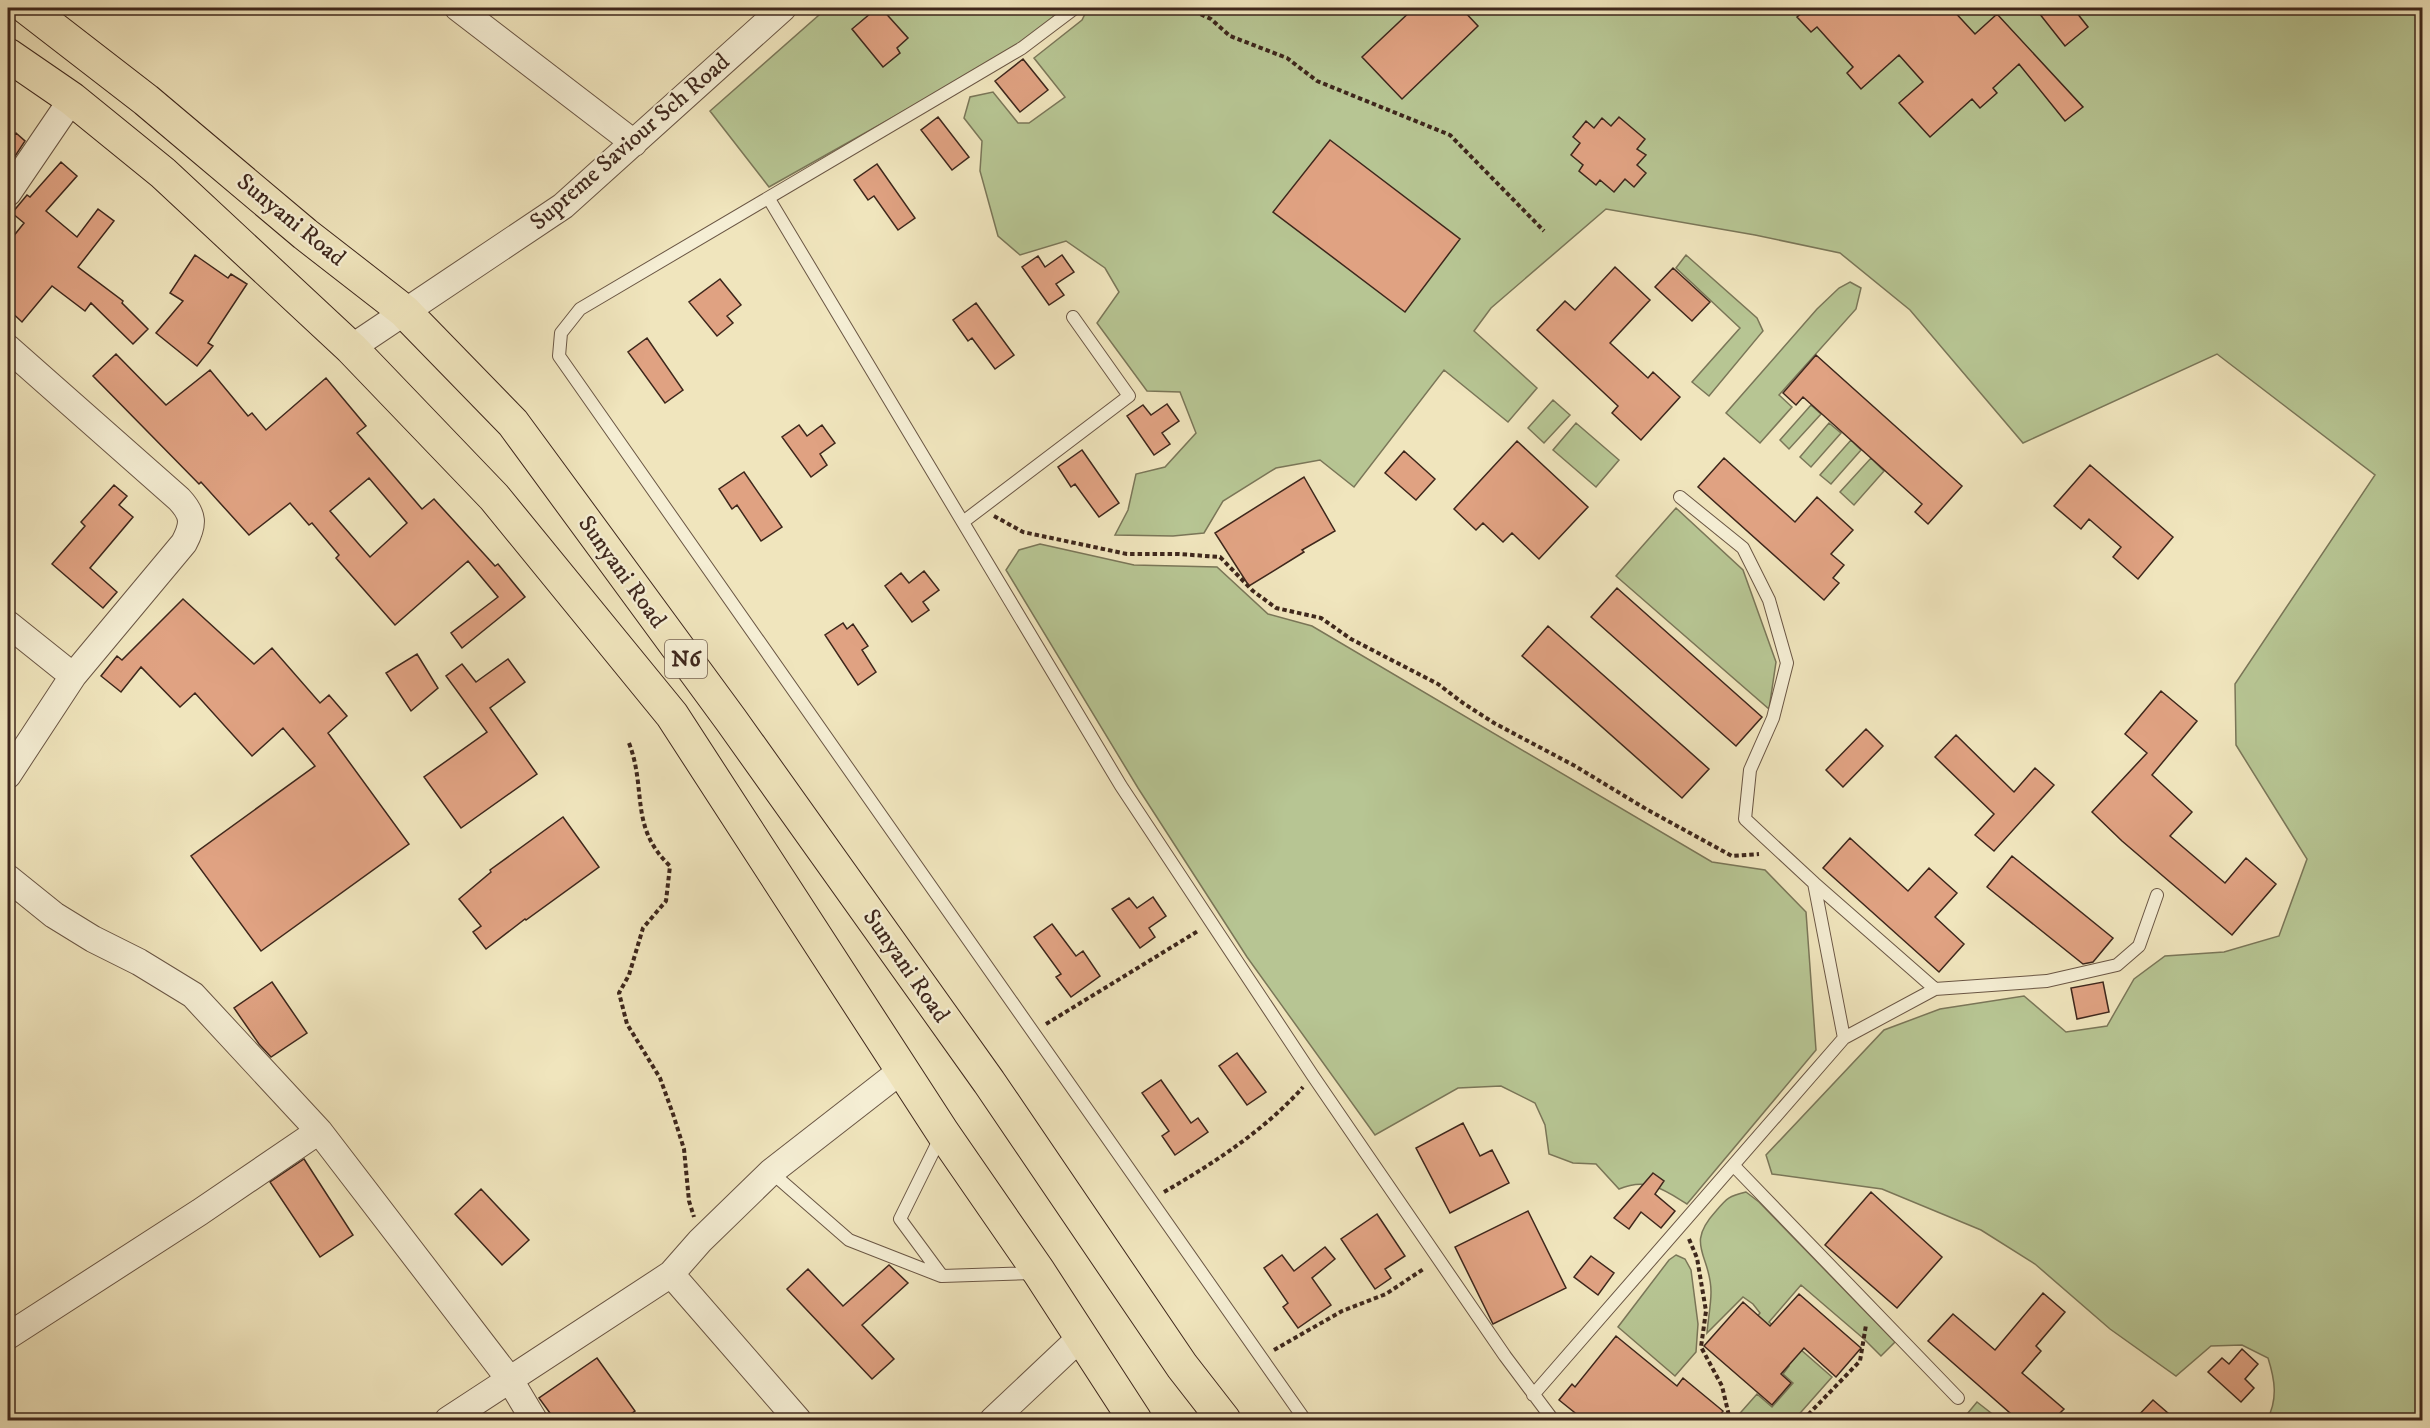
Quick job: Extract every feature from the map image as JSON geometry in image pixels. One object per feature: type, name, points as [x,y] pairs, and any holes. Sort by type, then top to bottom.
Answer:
[{"type":"main road","name":"Sunyani Road","points":[[27,8],[146,100],[305,234],[404,311],[513,423],[732,720],[989,1082],[1182,1366],[1224,1420]]},
{"type":"main road","name":"Sunyani Road","points":[[8,55],[72,99],[163,173],[351,348],[494,497],[672,714],[943,1133],[1040,1272],[1135,1420]]},
{"type":"street","points":[[458,8],[634,143]]},
{"type":"street","name":"Supreme Saviour Sch Road","points":[[351,348],[404,311],[534,228],[563,206],[783,8]]},
{"type":"street","points":[[8,193],[72,99]]},
{"type":"street","points":[[8,348],[179,499],[190,513],[193,522],[184,543],[73,676],[8,775]]},
{"type":"street","points":[[8,624],[73,676]]},
{"type":"street","points":[[8,878],[54,915],[93,939],[140,962],[193,995],[319,1131],[510,1380],[534,1420]]},
{"type":"street","points":[[448,1420],[671,1274],[700,1241],[771,1172],[902,1070]]},
{"type":"street","points":[[8,1336],[200,1212],[319,1131]]},
{"type":"street","points":[[671,1274],[798,1420]]},
{"type":"street","points":[[993,1420],[1081,1337]]},
{"type":"lane","points":[[1075,8],[1022,48],[580,309],[561,333],[559,356],[1305,1420]]},
{"type":"lane","points":[[769,199],[1121,786],[1313,1076],[1438,1259],[1553,1420]]},
{"type":"lane","points":[[963,522],[1128,396],[1073,317]]},
{"type":"lane","points":[[1680,497],[1743,548],[1769,600],[1787,663],[1773,718],[1750,770],[1745,819],[1935,989]]},
{"type":"lane","points":[[1814,883],[1844,1038]]},
{"type":"lane","points":[[1533,1395],[1844,1038],[1935,989],[2048,981],[2117,965],[2139,946],[2157,895]]},
{"type":"lane","points":[[942,1276],[900,1219],[943,1133]]},
{"type":"lane","points":[[1734,1166],[1958,1398]]},
{"type":"lane","points":[[771,1172],[849,1240],[942,1276],[1040,1272]]},
{"type":"path","points":[[1187,8],[1211,19],[1230,36],[1287,58],[1317,81],[1450,135],[1544,231]]},
{"type":"path","points":[[980,509],[1023,532],[1127,554],[1220,557],[1253,591],[1276,608],[1321,618],[1351,639],[1438,684],[1462,704],[1494,723],[1575,766],[1646,809],[1732,856],[1781,852]]},
{"type":"path","points":[[629,743],[635,759],[642,818],[647,835],[656,852],[670,866],[666,901],[643,928],[629,975],[620,993],[627,1024],[660,1078],[673,1114],[684,1149],[689,1201],[700,1241]]},
{"type":"path","points":[[1033,1032],[1211,922]]},
{"type":"path","points":[[1150,1200],[1199,1172],[1281,1111],[1313,1076]]},
{"type":"path","points":[[1683,1225],[1697,1258],[1706,1311],[1701,1347],[1722,1386],[1731,1420]]},
{"type":"path","points":[[1261,1358],[1342,1311],[1386,1294],[1438,1259]]},
{"type":"path","points":[[1803,1420],[1860,1361],[1870,1307]]},
{"type":"green space","points":[[827,8],[1063,8],[1054,20],[993,61],[769,187],[710,111]]},
{"type":"green space","points":[[1088,8],[2422,8],[2422,1420],[2267,1420],[2274,1397],[2268,1358],[2242,1345],[2211,1346],[2176,1376],[2110,1329],[2035,1264],[1981,1230],[1882,1189],[1772,1174],[1766,1155],[1884,1030],[1940,1009],[2024,996],[2066,1032],[2107,1026],[2134,979],[2165,956],[2224,952],[2279,936],[2307,859],[2236,745],[2235,684],[2375,475],[2217,354],[2023,443],[1910,310],[1840,253],[1755,235],[1606,209],[1491,308],[1474,331],[1537,388],[1508,422],[1444,370],[1354,487],[1320,460],[1276,468],[1223,501],[1204,533],[1173,536],[1115,535],[1128,510],[1136,474],[1165,467],[1196,433],[1180,392],[1147,391],[1097,323],[1119,292],[1105,268],[1066,241],[1020,255],[998,236],[980,171],[982,141],[964,118],[970,97],[993,92],[1018,123],[1029,123],[1065,97],[1034,58],[1082,20]]},
{"type":"green space","points":[[1686,255],[1757,318],[1763,331],[1709,396],[1692,382],[1740,328],[1676,268]]},
{"type":"green space","points":[[1850,282],[1861,288],[1856,309],[1779,395],[1792,407],[1760,443],[1726,413],[1817,309],[1839,288]]},
{"type":"green space","points":[[1553,400],[1570,415],[1544,443],[1528,428]]},
{"type":"green space","points":[[1811,405],[1821,414],[1789,449],[1780,440]]},
{"type":"green space","points":[[1576,423],[1619,460],[1596,487],[1553,450]]},
{"type":"green space","points":[[1829,423],[1841,433],[1811,467],[1800,457]]},
{"type":"green space","points":[[1851,440],[1861,450],[1831,484],[1820,475]]},
{"type":"green space","points":[[1871,458],[1884,471],[1854,505],[1840,492]]},
{"type":"green space","points":[[1676,508],[1743,570],[1776,662],[1769,709],[1616,576]]},
{"type":"green space","points":[[1040,544],[1134,565],[1217,567],[1268,614],[1312,626],[1712,862],[1765,870],[1806,912],[1816,1050],[1687,1204],[1654,1186],[1638,1184],[1619,1189],[1596,1164],[1573,1163],[1549,1154],[1545,1125],[1535,1103],[1501,1086],[1458,1088],[1375,1135],[1247,957],[1138,788],[1006,570],[1019,550]]},
{"type":"green space","points":[[1746,1192],[1759,1202],[1895,1342],[1881,1356],[1801,1285],[1769,1322],[1832,1377],[1794,1420],[1734,1420],[1757,1394],[1772,1407],[1793,1383],[1783,1374],[1789,1366],[1756,1336],[1754,1320],[1760,1313],[1753,1304],[1743,1297],[1707,1333],[1711,1292],[1710,1279],[1700,1242],[1702,1233],[1707,1223],[1726,1200]]},
{"type":"green space","points":[[1676,1255],[1685,1259],[1691,1270],[1698,1324],[1696,1352],[1675,1376],[1618,1327],[1669,1260]]},
{"type":"green space","points":[[1977,1402],[2000,1420],[1962,1420]]},
{"type":"building","points":[[877,8],[881,8],[908,38],[897,48],[900,53],[883,67],[852,29]]},
{"type":"building","points":[[1414,8],[1461,8],[1478,26],[1402,99],[1362,57]]},
{"type":"building","points":[[1808,8],[1951,8],[1975,34],[1997,14],[2083,107],[2065,121],[2019,64],[1993,88],[1997,93],[1980,108],[1972,99],[1930,137],[1899,103],[1923,82],[1899,55],[1861,89],[1847,73],[1853,67],[1817,27],[1811,32],[1797,17]]},
{"type":"building","points":[[2035,8],[2073,8],[2088,27],[2065,46]]},
{"type":"building","points":[[1023,59],[1048,90],[1020,112],[995,81]]},
{"type":"building","points":[[938,117],[969,157],[952,170],[921,130]]},
{"type":"building","points":[[1619,117],[1645,139],[1637,149],[1646,155],[1637,165],[1646,173],[1634,187],[1625,179],[1614,192],[1600,180],[1596,185],[1579,171],[1583,165],[1571,155],[1580,143],[1573,137],[1586,121],[1594,128],[1602,118],[1611,126]]},
{"type":"building","points":[[16,133],[25,141],[8,167],[8,142]]},
{"type":"building","points":[[1330,140],[1460,239],[1405,312],[1273,212]]},
{"type":"building","points":[[61,162],[77,176],[46,211],[77,237],[98,209],[114,221],[78,267],[123,301],[122,303],[148,329],[133,344],[91,303],[85,311],[52,286],[22,322],[8,309],[8,243],[24,223],[12,213],[27,195],[30,197]]},
{"type":"building","points":[[877,164],[915,218],[898,230],[874,196],[868,200],[854,180]]},
{"type":"building","points":[[195,255],[228,278],[231,274],[247,284],[208,343],[213,346],[197,366],[156,333],[183,301],[170,293]]},
{"type":"building","points":[[1062,255],[1074,272],[1056,284],[1064,295],[1049,305],[1022,267],[1038,256],[1045,267]]},
{"type":"building","points":[[1615,267],[1650,300],[1610,343],[1648,378],[1653,372],[1680,397],[1641,440],[1612,413],[1618,406],[1537,330],[1565,301],[1575,310]]},
{"type":"building","points":[[1673,268],[1710,302],[1692,321],[1655,287]]},
{"type":"building","points":[[720,279],[741,305],[727,316],[733,323],[717,336],[689,302]]},
{"type":"building","points":[[976,303],[1014,355],[995,369],[972,338],[968,341],[953,320]]},
{"type":"building","points":[[647,338],[683,390],[665,403],[628,352]]},
{"type":"building","points":[[116,354],[166,405],[210,370],[248,416],[252,413],[266,430],[326,378],[366,426],[357,433],[422,509],[434,499],[495,566],[498,564],[525,597],[462,648],[451,633],[498,597],[468,561],[395,625],[336,558],[339,555],[312,523],[309,525],[290,503],[249,535],[201,482],[199,484],[93,376]],"holes":[[[369,478],[407,523],[370,557],[330,511]]]},
{"type":"building","points":[[1816,355],[1962,486],[1928,524],[1915,512],[1922,504],[1803,397],[1796,405],[1783,393]]},
{"type":"building","points":[[1167,404],[1179,421],[1162,433],[1170,444],[1154,455],[1127,416],[1143,405],[1151,415]]},
{"type":"building","points":[[799,425],[807,436],[822,425],[835,443],[820,454],[827,465],[811,477],[782,437]]},
{"type":"building","points":[[1517,441],[1588,507],[1539,559],[1512,533],[1503,542],[1483,523],[1476,530],[1454,509]]},
{"type":"building","points":[[1082,450],[1119,503],[1099,517],[1075,484],[1071,487],[1058,467]]},
{"type":"building","points":[[1404,451],[1435,479],[1416,500],[1385,473]]},
{"type":"building","points":[[1724,458],[1795,522],[1817,497],[1853,530],[1831,554],[1844,565],[1833,578],[1839,583],[1824,600],[1698,487]]},
{"type":"building","points":[[2090,465],[2173,537],[2138,579],[2113,557],[2121,547],[2089,519],[2081,529],[2054,506]]},
{"type":"building","points":[[744,472],[782,527],[761,541],[737,505],[732,509],[719,489]]},
{"type":"building","points":[[1304,477],[1335,531],[1249,586],[1215,533]]},
{"type":"building","points":[[114,485],[127,496],[119,505],[133,517],[90,568],[117,592],[103,608],[52,564],[85,526],[81,522]]},
{"type":"building","points":[[924,571],[939,590],[923,602],[929,610],[912,622],[885,586],[901,573],[909,583]]},
{"type":"building","points":[[1617,588],[1762,717],[1736,746],[1591,617]]},
{"type":"building","points":[[183,599],[254,664],[272,648],[320,703],[329,695],[347,716],[328,733],[409,844],[261,951],[191,856],[315,766],[283,728],[252,756],[195,693],[180,707],[141,667],[121,692],[101,676],[117,656],[122,660]]},
{"type":"building","points":[[843,623],[847,629],[853,624],[868,646],[862,650],[876,672],[858,685],[825,635]]},
{"type":"building","points":[[1548,626],[1709,769],[1682,798],[1522,656]]},
{"type":"building","points":[[417,654],[438,688],[411,711],[386,673]]},
{"type":"building","points":[[508,659],[525,682],[490,708],[537,774],[461,828],[424,777],[487,732],[446,676],[462,664],[476,682]]},
{"type":"building","points":[[2161,691],[2197,721],[2152,775],[2192,812],[2170,836],[2225,883],[2246,858],[2276,884],[2232,935],[2122,841],[2092,812],[2147,753],[2125,734]]},
{"type":"building","points":[[1866,729],[1883,746],[1843,787],[1826,770]]},
{"type":"building","points":[[1956,735],[2014,792],[2035,768],[2054,785],[1994,851],[1975,835],[1994,814],[1935,757]]},
{"type":"building","points":[[563,817],[599,867],[486,949],[473,932],[481,926],[459,899],[491,872],[490,870]]},
{"type":"building","points":[[1850,838],[1908,891],[1929,868],[1957,893],[1935,917],[1964,944],[1939,972],[1823,868]]},
{"type":"building","points":[[2012,856],[2113,938],[2093,962],[2083,964],[1987,887]]},
{"type":"building","points":[[1153,897],[1166,916],[1149,928],[1155,937],[1140,948],[1112,909],[1129,898],[1137,908]]},
{"type":"building","points":[[1052,924],[1076,956],[1083,951],[1100,976],[1071,997],[1056,977],[1061,974],[1034,937]]},
{"type":"building","points":[[272,982],[307,1033],[271,1057],[234,1008]]},
{"type":"building","points":[[2103,982],[2109,1012],[2077,1019],[2071,988]]},
{"type":"building","points":[[1237,1053],[1266,1092],[1247,1105],[1219,1066]]},
{"type":"building","points":[[1161,1080],[1191,1123],[1198,1118],[1208,1132],[1175,1155],[1162,1136],[1169,1131],[1142,1093]]},
{"type":"building","points":[[1463,1123],[1480,1156],[1492,1150],[1509,1183],[1450,1213],[1416,1148]]},
{"type":"building","points":[[304,1159],[353,1235],[320,1257],[270,1182]]},
{"type":"building","points":[[1653,1173],[1664,1181],[1655,1194],[1675,1211],[1661,1228],[1641,1212],[1629,1229],[1614,1218]]},
{"type":"building","points":[[481,1189],[529,1240],[502,1265],[455,1214]]},
{"type":"building","points":[[1871,1192],[1942,1257],[1897,1308],[1825,1245]]},
{"type":"building","points":[[1528,1211],[1566,1288],[1493,1324],[1455,1247]]},
{"type":"building","points":[[1377,1214],[1405,1256],[1385,1269],[1391,1278],[1375,1289],[1341,1239]]},
{"type":"building","points":[[1325,1247],[1335,1259],[1312,1278],[1331,1305],[1298,1328],[1283,1307],[1288,1303],[1264,1268],[1282,1255],[1294,1271]]},
{"type":"building","points":[[1591,1256],[1614,1273],[1598,1295],[1574,1277]]},
{"type":"building","points":[[889,1265],[908,1283],[862,1325],[894,1359],[872,1379],[787,1289],[808,1269],[843,1306]]},
{"type":"building","points":[[2043,1293],[2065,1312],[2036,1346],[2041,1351],[2022,1373],[2064,1409],[2053,1420],[2018,1420],[1928,1341],[1953,1314],[1995,1350]]},
{"type":"building","points":[[1799,1294],[1861,1348],[1836,1377],[1804,1348],[1781,1374],[1791,1383],[1772,1405],[1704,1346],[1743,1302],[1770,1326]]},
{"type":"building","points":[[1616,1336],[1677,1386],[1683,1378],[1723,1411],[1716,1420],[1584,1420],[1559,1400],[1572,1384],[1575,1387]]},
{"type":"building","points":[[2242,1349],[2258,1364],[2245,1379],[2254,1388],[2241,1402],[2208,1372],[2222,1358],[2229,1364]]},
{"type":"building","points":[[597,1358],[635,1411],[622,1420],[555,1420],[539,1398]]},
{"type":"building","points":[[2153,1400],[2176,1420],[2134,1420]]}]
